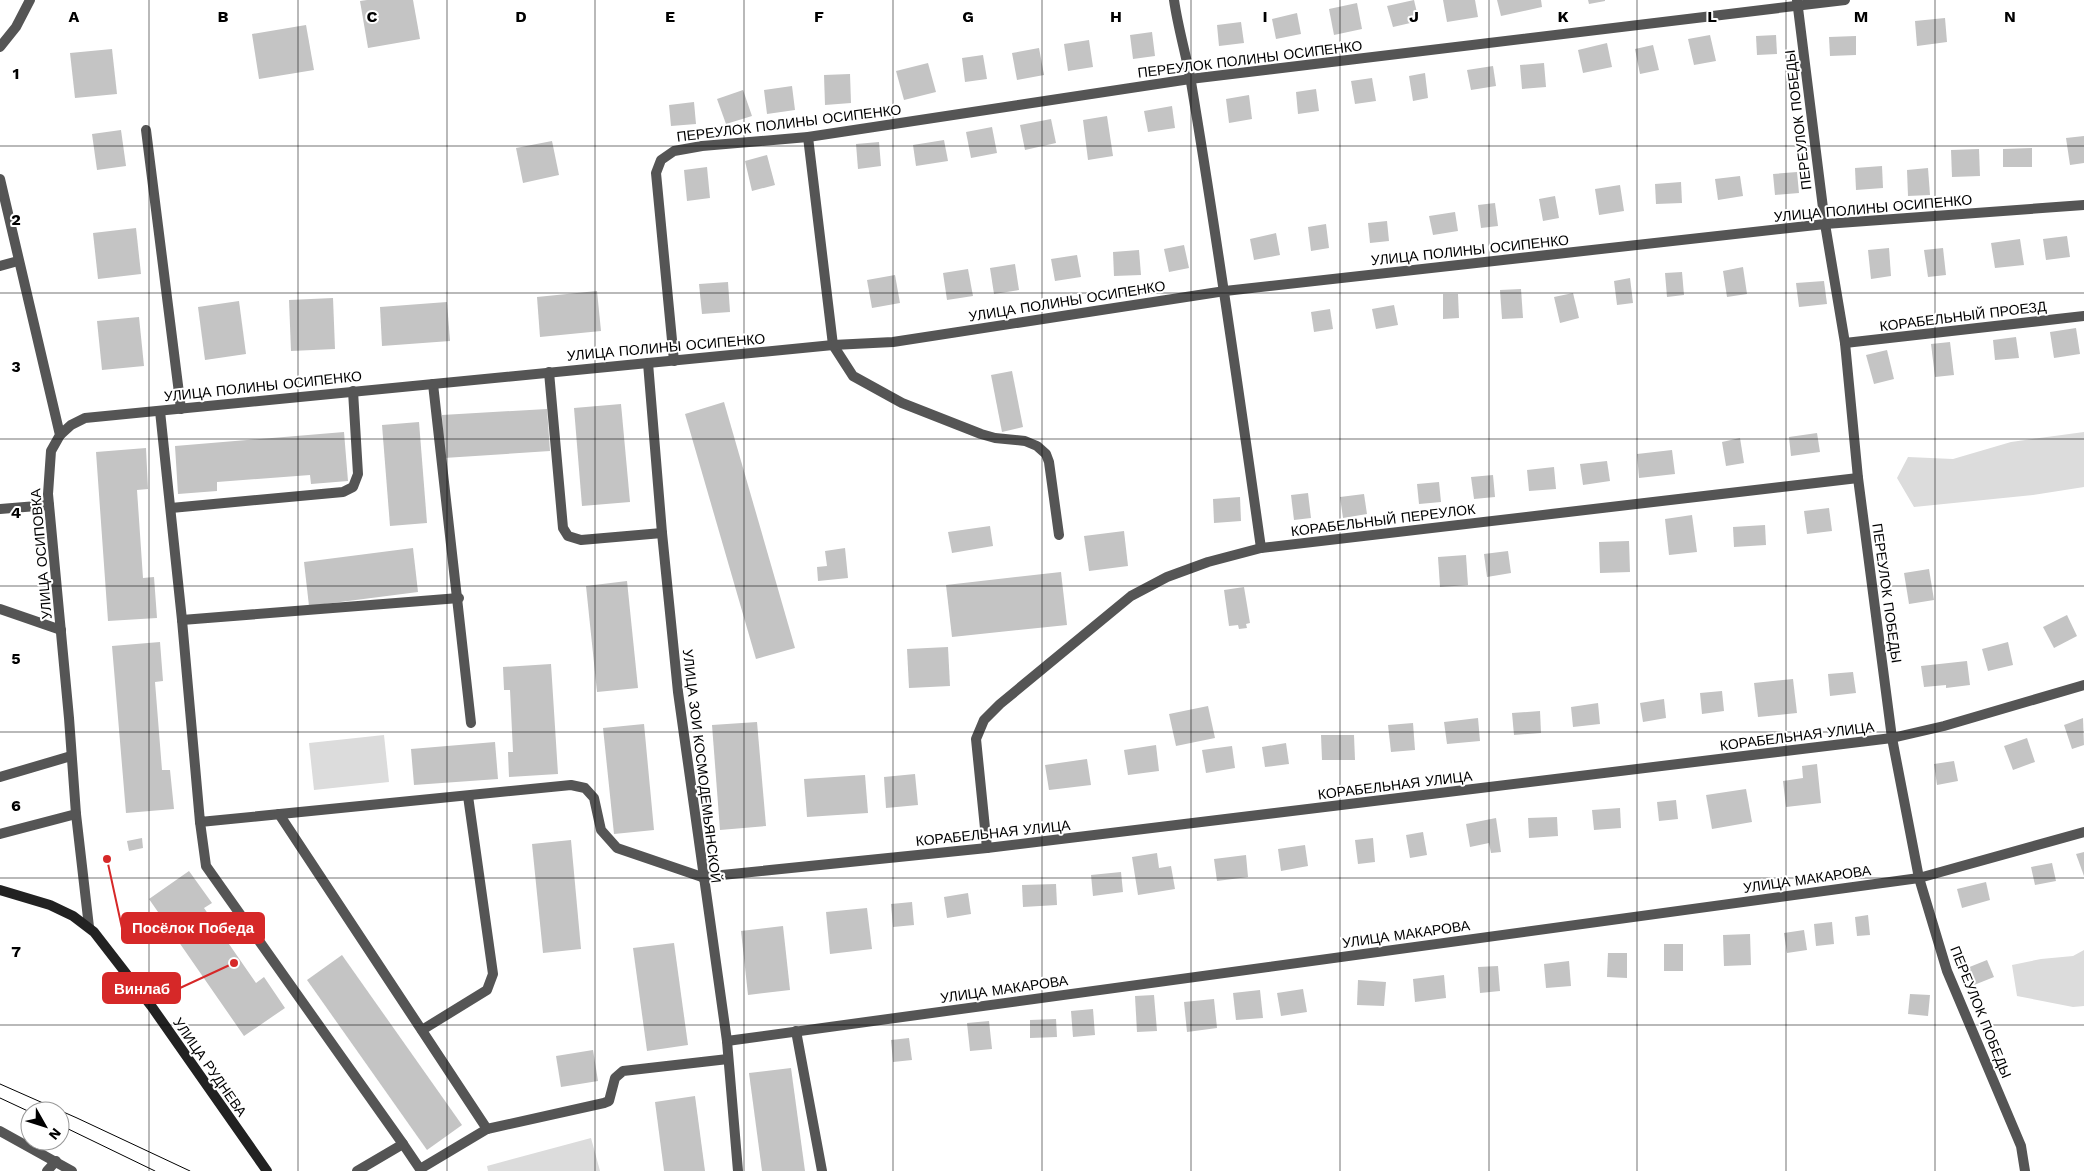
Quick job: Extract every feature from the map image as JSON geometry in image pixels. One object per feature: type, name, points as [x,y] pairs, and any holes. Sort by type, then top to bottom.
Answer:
[{"type":"main road","points":[[0,890],[50,905],[89,927]]},
{"type":"main road","name":"УЛИЦА РУДНЕВА","points":[[89,927],[152,1007],[267,1171]]},
{"type":"street","points":[[0,47],[16,27],[30,0]]},
{"type":"street","points":[[1174,0],[1190,79],[1225,291],[1261,548]]},
{"type":"street","name":"ПЕРЕУЛОК ПОЛИНЫ ОСИПЕНКО","points":[[674,360],[656,173],[662,160],[674,151],[702,146],[808,137],[1190,79],[1798,3],[1845,0]]},
{"type":"street","name":"ПЕРЕУЛОК ПОБЕДЫ","points":[[1798,3],[1825,224],[1845,343],[1858,478],[1892,738],[1919,878],[1947,971],[2021,1146],[2025,1171]]},
{"type":"street","points":[[146,130],[181,409]]},
{"type":"street","points":[[808,137],[833,346],[854,376],[902,404],[980,434],[1037,446],[1046,454],[1049,462],[1059,535]]},
{"type":"street","points":[[0,179],[60,435]]},
{"type":"street","name":"УЛИЦА ПОЛИНЫ ОСИПЕНКО","points":[[60,435],[85,418],[674,360],[893,342],[1225,291],[1825,224],[2084,205]]},
{"type":"street","points":[[0,266],[18,261]]},
{"type":"street","name":"КОРАБЕЛЬНЫЙ ПРОЕЗД","points":[[1845,343],[2084,316]]},
{"type":"street","name":"УЛИЦА ЗОИ КОСМОДЕМЬЯНСКОЙ","points":[[648,363],[678,692],[702,877],[727,1041],[738,1171]]},
{"type":"street","points":[[549,372],[563,528],[568,536],[581,540],[662,533]]},
{"type":"street","points":[[433,384],[459,598],[471,723]]},
{"type":"street","points":[[171,508],[343,492],[353,488],[358,474],[353,391]]},
{"type":"street","points":[[160,411],[182,620],[200,822],[206,866],[421,1170],[487,1128],[604,1104],[609,1101],[616,1078],[623,1071],[728,1059]]},
{"type":"street","name":"УЛИЦА ОСИПОВКА","points":[[60,435],[51,451],[48,469],[49,505],[76,814]]},
{"type":"street","name":"КОРАБЕЛЬНЫЙ ПЕРЕУЛОК","points":[[987,848],[976,739],[984,720],[1000,704],[1131,596],[1167,577],[1208,562],[1261,548],[1858,478]]},
{"type":"street","points":[[0,509],[49,505]]},
{"type":"street","points":[[182,620],[459,598]]},
{"type":"street","points":[[0,609],[61,630]]},
{"type":"street","name":"КОРАБЕЛЬНАЯ УЛИЦА","points":[[702,877],[987,848],[1892,738],[1944,726],[2084,685]]},
{"type":"street","points":[[0,777],[71,756]]},
{"type":"street","points":[[200,822],[571,785],[584,788],[594,798],[601,830],[617,848],[702,877]]},
{"type":"street","points":[[422,1030],[487,990],[494,974],[468,796]]},
{"type":"street","points":[[0,834],[76,814],[89,927]]},
{"type":"street","points":[[279,814],[487,1128]]},
{"type":"street","name":"УЛИЦА МАКАРОВА","points":[[727,1041],[1919,878],[2084,832]]},
{"type":"street","points":[[796,1031],[822,1171]]},
{"type":"street","points":[[0,1131],[72,1171]]},
{"type":"street","points":[[357,1171],[403,1144]]},
{"type":"street","points":[[47,1171],[56,1161]]},
{"type":"shaded area","points":[[2084,432],[2084,487],[2033,495],[1914,507],[1897,478],[1908,457],[1953,459],[2011,442]]},
{"type":"shaded area","points":[[384,735],[389,782],[314,790],[309,743]]},
{"type":"shaded area","points":[[2084,950],[2084,1006],[2073,1007],[2017,996],[2012,965],[2041,959],[2073,956]]},
{"type":"shaded area","points":[[591,1138],[600,1171],[488,1171],[487,1166]]},
{"type":"building","points":[[413,0],[420,39],[368,48],[360,1]]},
{"type":"building","points":[[1414,0],[1419,21],[1393,27],[1387,6]]},
{"type":"building","points":[[1443,0],[1475,0],[1478,17],[1447,22]]},
{"type":"building","points":[[1497,0],[1541,0],[1542,7],[1501,16]]},
{"type":"building","points":[[1588,0],[1605,0],[1605,1],[1589,4]]},
{"type":"building","points":[[1357,3],[1362,29],[1334,35],[1329,9]]},
{"type":"building","points":[[1297,13],[1301,34],[1276,39],[1272,19]]},
{"type":"building","points":[[1945,18],[1947,42],[1917,46],[1915,21]]},
{"type":"building","points":[[1241,22],[1244,43],[1219,46],[1217,25]]},
{"type":"building","points":[[306,25],[314,70],[259,79],[252,34]]},
{"type":"building","points":[[1152,32],[1155,56],[1133,59],[1130,35]]},
{"type":"building","points":[[1710,35],[1716,61],[1694,65],[1688,39]]},
{"type":"building","points":[[1776,35],[1777,54],[1757,55],[1756,36]]},
{"type":"building","points":[[1856,36],[1856,55],[1830,56],[1829,37]]},
{"type":"building","points":[[1089,40],[1093,67],[1068,71],[1064,44]]},
{"type":"building","points":[[1607,43],[1612,67],[1583,73],[1578,50]]},
{"type":"building","points":[[1653,45],[1659,70],[1640,74],[1635,49]]},
{"type":"building","points":[[1039,48],[1044,75],[1017,80],[1012,53]]},
{"type":"building","points":[[112,49],[117,94],[75,98],[70,53]]},
{"type":"building","points":[[983,55],[987,79],[965,82],[962,58]]},
{"type":"building","points":[[928,63],[936,92],[904,100],[896,71]]},
{"type":"building","points":[[1544,63],[1546,87],[1522,89],[1520,65]]},
{"type":"building","points":[[1493,66],[1496,86],[1471,90],[1467,70]]},
{"type":"building","points":[[1425,73],[1428,98],[1413,101],[1409,76]]},
{"type":"building","points":[[850,74],[851,103],[825,105],[824,75]]},
{"type":"building","points":[[1372,78],[1376,101],[1355,104],[1351,81]]},
{"type":"building","points":[[792,86],[795,110],[767,114],[764,90]]},
{"type":"building","points":[[1316,89],[1319,111],[1298,114],[1296,92]]},
{"type":"building","points":[[743,90],[752,116],[726,124],[717,99]]},
{"type":"building","points":[[1249,95],[1252,119],[1229,123],[1226,99]]},
{"type":"building","points":[[694,102],[696,124],[671,126],[669,105]]},
{"type":"building","points":[[1172,106],[1175,128],[1148,132],[1144,111]]},
{"type":"building","points":[[1107,116],[1113,156],[1088,160],[1083,120]]},
{"type":"building","points":[[1051,119],[1056,143],[1025,150],[1020,125]]},
{"type":"building","points":[[992,127],[997,153],[971,158],[966,132]]},
{"type":"building","points":[[121,130],[126,166],[97,170],[92,134]]},
{"type":"building","points":[[2084,136],[2084,163],[2070,165],[2066,138]]},
{"type":"building","points":[[944,140],[948,161],[916,166],[913,145]]},
{"type":"building","points":[[552,141],[559,175],[523,183],[516,148]]},
{"type":"building","points":[[879,142],[881,166],[858,169],[856,144]]},
{"type":"building","points":[[2032,148],[2032,167],[2003,167],[2003,149]]},
{"type":"building","points":[[1979,149],[1980,176],[1952,177],[1951,150]]},
{"type":"building","points":[[767,155],[775,185],[752,191],[745,161]]},
{"type":"building","points":[[1882,166],[1883,188],[1856,190],[1855,168]]},
{"type":"building","points":[[707,167],[710,198],[687,201],[684,170]]},
{"type":"building","points":[[1928,168],[1930,195],[1908,196],[1907,170]]},
{"type":"building","points":[[1797,172],[1799,193],[1775,195],[1773,174]]},
{"type":"building","points":[[1740,176],[1743,196],[1718,200],[1715,179]]},
{"type":"building","points":[[1681,182],[1682,203],[1656,204],[1655,184]]},
{"type":"building","points":[[1620,185],[1624,211],[1599,215],[1595,189]]},
{"type":"building","points":[[1555,196],[1559,218],[1543,221],[1539,199]]},
{"type":"building","points":[[1495,203],[1498,226],[1481,228],[1478,205]]},
{"type":"building","points":[[1455,212],[1458,231],[1433,235],[1429,216]]},
{"type":"building","points":[[1387,221],[1389,241],[1370,243],[1368,223]]},
{"type":"building","points":[[1326,224],[1329,248],[1311,251],[1308,227]]},
{"type":"building","points":[[136,228],[141,274],[98,279],[93,233]]},
{"type":"building","points":[[1276,233],[1280,255],[1254,260],[1250,239]]},
{"type":"building","points":[[2067,236],[2070,257],[2046,260],[2043,239]]},
{"type":"building","points":[[2020,239],[2024,265],[1995,268],[1991,243]]},
{"type":"building","points":[[1184,245],[1189,268],[1169,272],[1164,249]]},
{"type":"building","points":[[1889,248],[1891,276],[1871,279],[1868,250]]},
{"type":"building","points":[[1943,248],[1946,275],[1928,277],[1924,250]]},
{"type":"building","points":[[1139,250],[1141,275],[1114,276],[1113,252]]},
{"type":"building","points":[[1077,255],[1081,277],[1055,281],[1051,259]]},
{"type":"building","points":[[1015,264],[1019,290],[994,294],[990,268]]},
{"type":"building","points":[[1743,267],[1747,294],[1727,297],[1723,271]]},
{"type":"building","points":[[968,269],[973,296],[947,300],[943,273]]},
{"type":"building","points":[[1682,272],[1684,295],[1667,297],[1665,273]]},
{"type":"building","points":[[895,275],[900,303],[872,308],[867,280]]},
{"type":"building","points":[[1630,278],[1633,303],[1617,305],[1614,281]]},
{"type":"building","points":[[1824,281],[1827,304],[1799,307],[1796,283]]},
{"type":"building","points":[[728,282],[730,312],[702,314],[699,284]]},
{"type":"building","points":[[1521,289],[1523,318],[1502,319],[1500,290]]},
{"type":"building","points":[[597,291],[601,331],[540,337],[537,297]]},
{"type":"building","points":[[1573,293],[1579,318],[1560,323],[1554,297]]},
{"type":"building","points":[[1443,294],[1458,294],[1459,318],[1443,319]]},
{"type":"building","points":[[333,298],[335,349],[291,351],[289,300]]},
{"type":"building","points":[[239,301],[246,354],[205,360],[198,307]]},
{"type":"building","points":[[447,302],[450,341],[382,346],[380,307]]},
{"type":"building","points":[[1394,305],[1398,325],[1376,329],[1372,309]]},
{"type":"building","points":[[1330,309],[1333,329],[1314,332],[1311,312]]},
{"type":"building","points":[[139,317],[144,366],[102,370],[97,321]]},
{"type":"building","points":[[2076,328],[2080,354],[2054,358],[2050,332]]},
{"type":"building","points":[[2016,337],[2019,358],[1995,360],[1993,340]]},
{"type":"building","points":[[1950,342],[1954,375],[1935,377],[1931,344]]},
{"type":"building","points":[[1887,350],[1894,379],[1874,384],[1866,355]]},
{"type":"building","points":[[1012,371],[1023,427],[1002,432],[991,375]]},
{"type":"building","points":[[724,402],[795,648],[756,659],[685,414]]},
{"type":"building","points":[[621,404],[630,502],[582,506],[574,408]]},
{"type":"building","points":[[547,409],[550,451],[444,458],[442,415]]},
{"type":"building","points":[[419,422],[427,523],[390,526],[382,425]]},
{"type":"building","points":[[344,432],[348,481],[311,484],[310,475],[217,482],[217,491],[178,494],[175,446]]},
{"type":"building","points":[[1817,433],[1820,452],[1791,456],[1789,437]]},
{"type":"building","points":[[1740,438],[1744,463],[1726,466],[1722,442]]},
{"type":"building","points":[[146,448],[148,489],[137,490],[143,578],[154,577],[157,618],[108,621],[96,452]]},
{"type":"building","points":[[1672,450],[1675,474],[1639,478],[1637,454]]},
{"type":"building","points":[[1607,461],[1610,481],[1583,485],[1580,464]]},
{"type":"building","points":[[1554,467],[1556,489],[1529,491],[1527,470]]},
{"type":"building","points":[[1493,475],[1495,497],[1474,499],[1471,477]]},
{"type":"building","points":[[1439,482],[1441,502],[1419,504],[1417,484]]},
{"type":"building","points":[[1308,493],[1311,518],[1294,520],[1291,495]]},
{"type":"building","points":[[1364,494],[1367,514],[1343,518],[1340,497]]},
{"type":"building","points":[[1240,497],[1241,521],[1214,523],[1213,499]]},
{"type":"building","points":[[1829,508],[1832,531],[1807,534],[1804,511]]},
{"type":"building","points":[[1692,515],[1697,552],[1669,555],[1665,519]]},
{"type":"building","points":[[1765,525],[1766,545],[1734,547],[1733,527]]},
{"type":"building","points":[[990,526],[993,546],[952,553],[948,532]]},
{"type":"building","points":[[1124,531],[1128,566],[1089,571],[1084,536]]},
{"type":"building","points":[[1629,541],[1630,572],[1600,573],[1599,542]]},
{"type":"building","points":[[413,548],[418,592],[309,606],[304,562]]},
{"type":"building","points":[[845,548],[848,578],[818,581],[817,567],[827,566],[825,551]]},
{"type":"building","points":[[1508,551],[1511,573],[1487,577],[1484,554]]},
{"type":"building","points":[[1466,555],[1468,585],[1440,587],[1438,557]]},
{"type":"building","points":[[1929,569],[1934,600],[1909,604],[1904,573]]},
{"type":"building","points":[[1061,572],[1067,625],[952,637],[946,585]]},
{"type":"building","points":[[627,581],[638,688],[597,692],[586,586]]},
{"type":"building","points":[[1244,587],[1250,623],[1246,624],[1247,628],[1239,629],[1238,625],[1229,626],[1224,590]]},
{"type":"building","points":[[2067,615],[2077,636],[2054,648],[2043,627]]},
{"type":"building","points":[[160,642],[163,681],[155,682],[162,770],[170,770],[174,809],[126,813],[112,646]]},
{"type":"building","points":[[2008,642],[2013,665],[1988,671],[1982,649]]},
{"type":"building","points":[[948,647],[950,686],[909,688],[907,649]]},
{"type":"building","points":[[1967,661],[1970,685],[1946,688],[1946,685],[1924,687],[1921,666]]},
{"type":"building","points":[[551,664],[558,774],[509,777],[508,752],[513,752],[510,690],[504,690],[503,667]]},
{"type":"building","points":[[1853,672],[1856,693],[1830,696],[1828,674]]},
{"type":"building","points":[[1793,679],[1797,713],[1758,717],[1754,683]]},
{"type":"building","points":[[1722,691],[1724,711],[1702,714],[1700,693]]},
{"type":"building","points":[[1664,699],[1666,718],[1643,722],[1640,703]]},
{"type":"building","points":[[1598,703],[1600,724],[1573,727],[1571,707]]},
{"type":"building","points":[[1208,706],[1215,738],[1176,746],[1169,714]]},
{"type":"building","points":[[1540,711],[1541,733],[1514,735],[1512,713]]},
{"type":"building","points":[[1478,718],[1480,741],[1447,744],[1444,722]]},
{"type":"building","points":[[2083,718],[2084,745],[2072,749],[2064,725]]},
{"type":"building","points":[[757,722],[766,826],[720,830],[712,725]]},
{"type":"building","points":[[1413,723],[1415,750],[1391,752],[1388,725]]},
{"type":"building","points":[[644,724],[654,830],[614,834],[603,728]]},
{"type":"building","points":[[1321,735],[1354,735],[1355,760],[1322,760]]},
{"type":"building","points":[[2027,738],[2035,762],[2013,770],[2004,746]]},
{"type":"building","points":[[495,742],[498,779],[414,785],[411,749]]},
{"type":"building","points":[[1286,743],[1289,764],[1265,767],[1262,747]]},
{"type":"building","points":[[1156,745],[1159,771],[1128,775],[1124,750]]},
{"type":"building","points":[[1232,746],[1235,768],[1206,773],[1202,750]]},
{"type":"building","points":[[1087,759],[1091,785],[1049,790],[1045,765]]},
{"type":"building","points":[[1954,761],[1958,781],[1937,785],[1934,764]]},
{"type":"building","points":[[1817,764],[1821,803],[1786,807],[1783,781],[1803,778],[1802,766]]},
{"type":"building","points":[[915,774],[918,805],[886,808],[884,777]]},
{"type":"building","points":[[865,775],[868,813],[807,817],[804,779]]},
{"type":"building","points":[[1746,789],[1752,822],[1712,829],[1706,795]]},
{"type":"building","points":[[1676,800],[1678,819],[1659,821],[1657,802]]},
{"type":"building","points":[[1620,808],[1621,828],[1594,830],[1592,810]]},
{"type":"building","points":[[1557,817],[1558,836],[1529,838],[1528,818]]},
{"type":"building","points":[[1496,818],[1501,852],[1491,853],[1489,843],[1470,847],[1466,824]]},
{"type":"building","points":[[1423,832],[1427,855],[1410,858],[1406,835]]},
{"type":"building","points":[[142,838],[143,848],[129,851],[127,841]]},
{"type":"building","points":[[1373,838],[1375,862],[1358,864],[1355,840]]},
{"type":"building","points":[[571,840],[581,949],[543,953],[532,844]]},
{"type":"building","points":[[1305,845],[1308,866],[1281,871],[1278,849]]},
{"type":"building","points":[[2084,852],[2084,876],[2076,854]]},
{"type":"building","points":[[1157,853],[1159,868],[1171,866],[1175,889],[1138,895],[1132,857]]},
{"type":"building","points":[[1246,855],[1248,877],[1217,881],[1214,859]]},
{"type":"building","points":[[2052,863],[2056,881],[2035,885],[2031,867]]},
{"type":"building","points":[[189,871],[212,903],[204,908],[256,983],[264,977],[285,1008],[244,1036],[149,899]]},
{"type":"building","points":[[1121,872],[1123,892],[1093,896],[1091,875]]},
{"type":"building","points":[[1986,882],[1990,900],[1962,908],[1957,889]]},
{"type":"building","points":[[1056,884],[1057,905],[1023,907],[1022,885]]},
{"type":"building","points":[[968,893],[971,914],[947,918],[944,897]]},
{"type":"building","points":[[912,902],[914,925],[893,927],[891,904]]},
{"type":"building","points":[[867,908],[872,949],[830,954],[826,912]]},
{"type":"building","points":[[1868,915],[1870,935],[1857,936],[1855,917]]},
{"type":"building","points":[[1832,922],[1834,944],[1816,946],[1814,924]]},
{"type":"building","points":[[783,926],[790,990],[748,995],[741,931]]},
{"type":"building","points":[[1804,930],[1807,950],[1787,953],[1784,933]]},
{"type":"building","points":[[1750,934],[1751,965],[1724,966],[1723,935]]},
{"type":"building","points":[[674,943],[688,1045],[647,1051],[633,948]]},
{"type":"building","points":[[1664,944],[1683,944],[1683,971],[1664,971]]},
{"type":"building","points":[[1608,953],[1627,953],[1627,978],[1607,977]]},
{"type":"building","points":[[342,955],[462,1125],[427,1150],[307,980]]},
{"type":"building","points":[[1987,960],[1994,977],[1974,985],[1967,968]]},
{"type":"building","points":[[1569,961],[1571,986],[1546,988],[1544,964]]},
{"type":"building","points":[[1498,966],[1500,991],[1480,993],[1478,967]]},
{"type":"building","points":[[1444,975],[1446,998],[1415,1002],[1413,979]]},
{"type":"building","points":[[1358,980],[1386,982],[1384,1006],[1357,1005]]},
{"type":"building","points":[[1303,989],[1307,1012],[1281,1016],[1277,993]]},
{"type":"building","points":[[1260,990],[1263,1018],[1236,1020],[1233,993]]},
{"type":"building","points":[[1910,994],[1930,995],[1928,1016],[1908,1014]]},
{"type":"building","points":[[1154,995],[1157,1031],[1137,1032],[1135,996]]},
{"type":"building","points":[[1214,999],[1217,1028],[1187,1032],[1184,1002]]},
{"type":"building","points":[[1093,1009],[1095,1035],[1073,1037],[1071,1011]]},
{"type":"building","points":[[1056,1019],[1057,1037],[1030,1038],[1030,1020]]},
{"type":"building","points":[[989,1021],[992,1049],[970,1051],[967,1023]]},
{"type":"building","points":[[909,1038],[912,1060],[893,1062],[891,1040]]},
{"type":"building","points":[[593,1050],[598,1081],[561,1087],[556,1056]]},
{"type":"building","points":[[791,1068],[805,1171],[762,1171],[749,1073]]},
{"type":"building","points":[[695,1096],[705,1171],[664,1171],[655,1102]]},
{"type":"tram line","points":[[0,1084],[190,1171]]},
{"type":"tram line","points":[[0,1098],[20,1107]]},
{"type":"tram line","points":[[70,1130],[155,1171]]},
{"type":"place","name":"Посёлок Победа","points":[[107,859]]},
{"type":"place","name":"Винлаб","points":[[234,963]]}]
